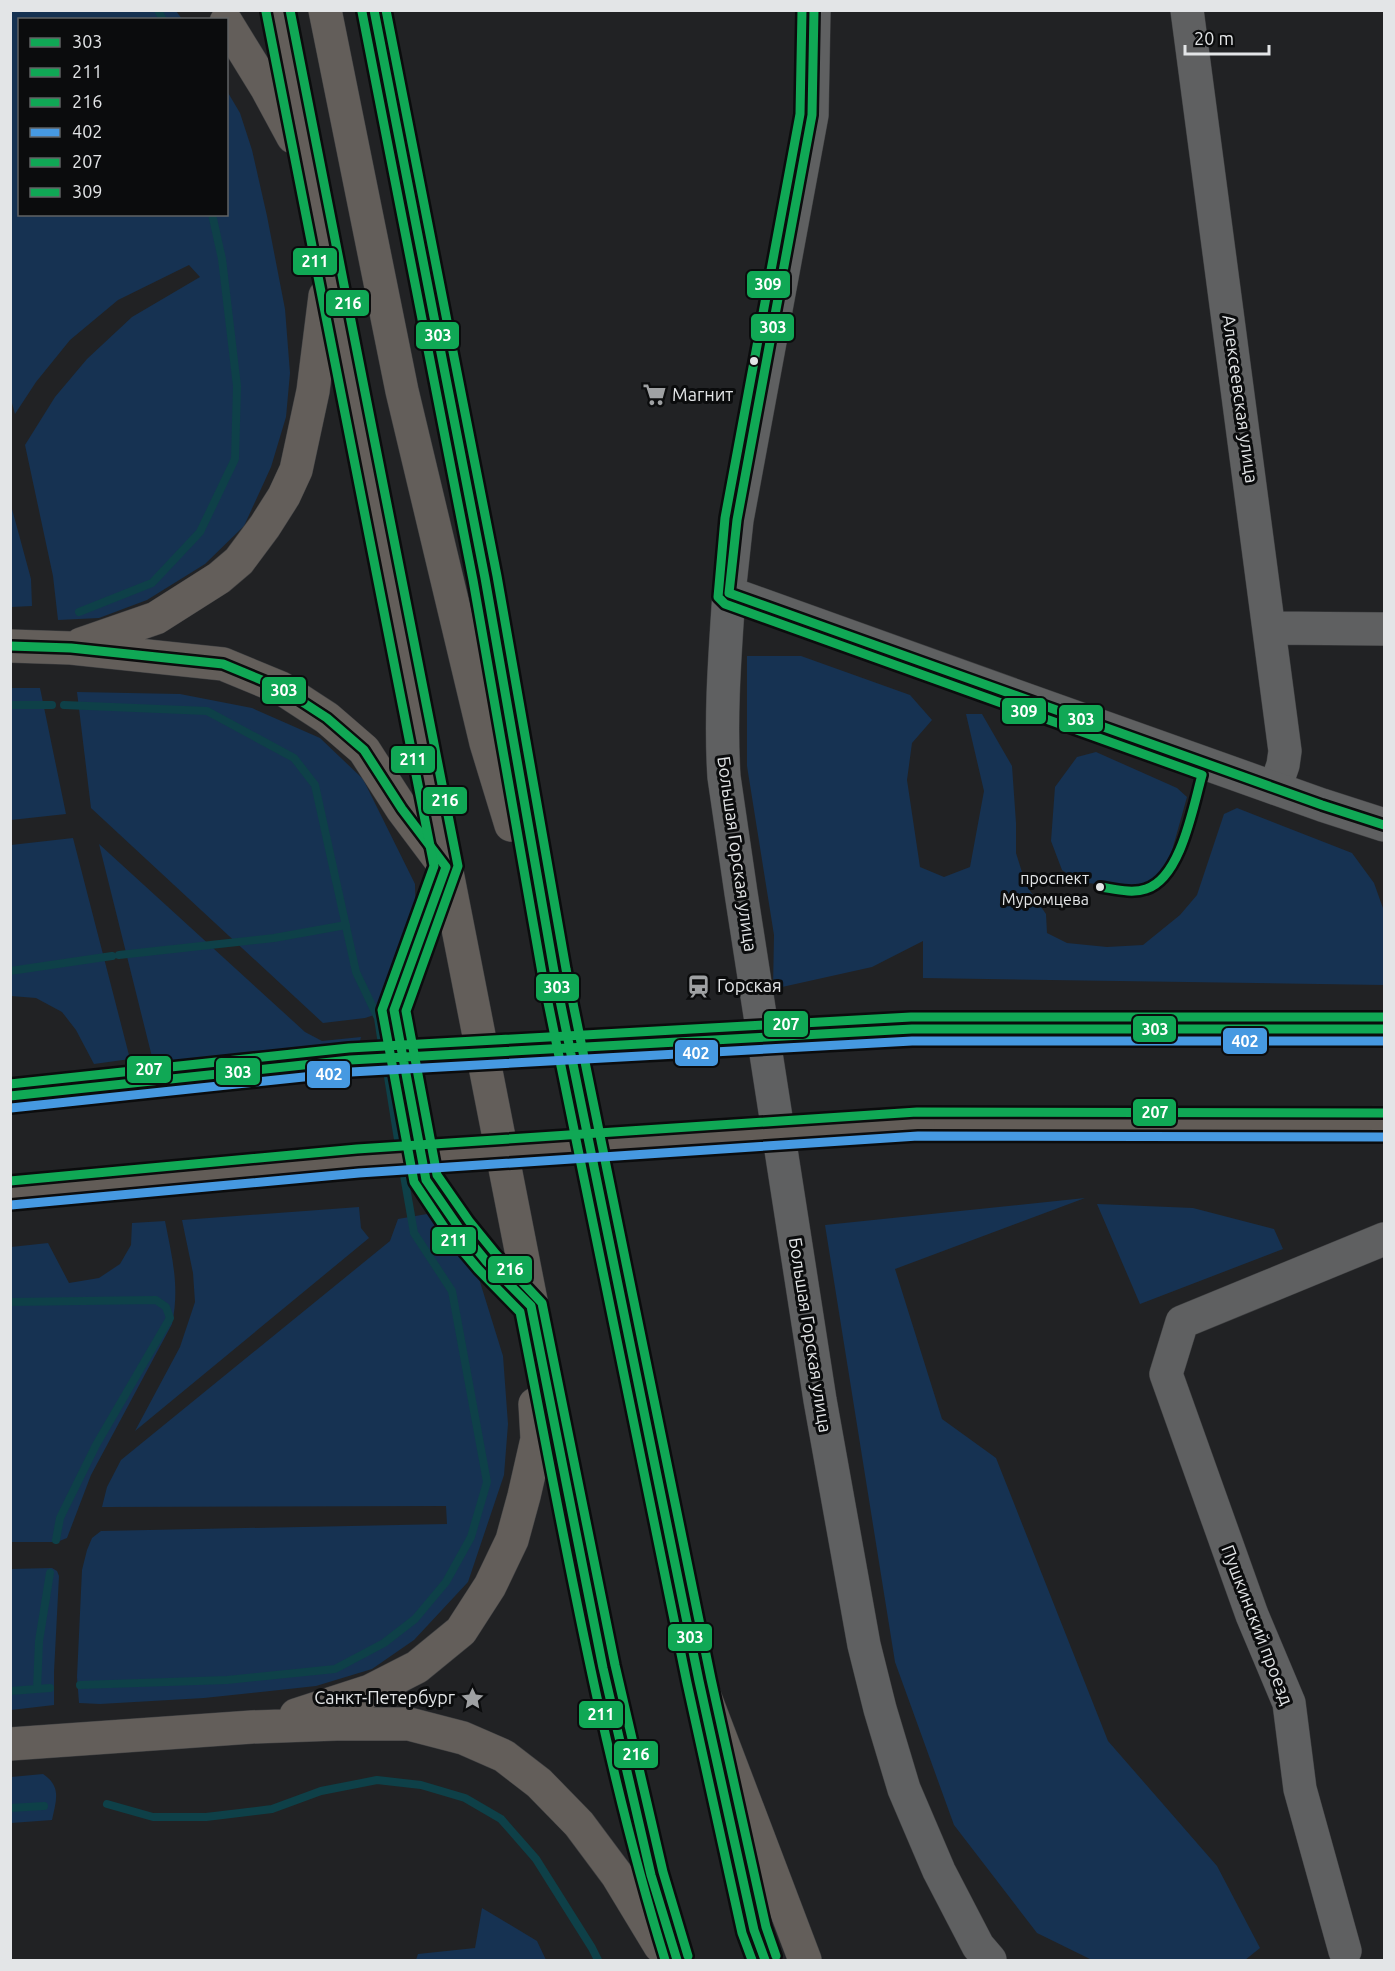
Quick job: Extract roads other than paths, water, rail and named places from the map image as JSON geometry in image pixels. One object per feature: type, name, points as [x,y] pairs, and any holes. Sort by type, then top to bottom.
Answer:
[{"type":"highway","points":[[278,10],[603,1668],[651,1875],[677,1960]]},
{"type":"highway","points":[[325,10],[402,391],[486,743],[554,971]]},
{"type":"highway","points":[[374,10],[485,578],[554,971],[699,1681],[805,1960]]},
{"type":"highway","points":[[228,24],[267,87],[309,168]]},
{"type":"highway","points":[[70,648],[156,618],[219,578],[238,561],[265,526],[284,496],[296,470],[313,391],[329,268]]},
{"type":"highway","points":[[10,646],[70,648],[223,664],[281,688],[327,718],[363,750],[402,809],[446,867]]},
{"type":"highway","points":[[10,1096],[350,1060],[912,1029],[1384,1029]]},
{"type":"highway","points":[[23,1192],[358,1161],[918,1124],[1384,1125]]},
{"type":"highway","points":[[252,1727],[370,1691],[417,1667],[461,1630],[490,1586],[512,1540],[537,1439],[531,1306]]},
{"type":"highway","points":[[10,1744],[252,1727],[409,1724],[463,1738],[504,1756],[539,1783],[579,1824],[618,1875],[669,1960]]},
{"type":"main road","points":[[699,1681],[754,1930],[765,1960]]},
{"type":"street","name":"Большая Горская улица","points":[[814,10],[812,115],[739,508],[729,593],[723,682],[724,777],[796,1250],[844,1541],[867,1655],[880,1709],[904,1789],[939,1871],[984,1956]]},
{"type":"street","name":"Алексеевская улица","points":[[1187,10],[1285,751],[1275,788]]},
{"type":"street","points":[[729,593],[1384,825]]},
{"type":"street","points":[[1270,628],[1384,628]]},
{"type":"street","name":"Пушкинский проезд","points":[[1345,1951],[1300,1789],[1289,1703],[1252,1615],[1166,1374],[1182,1322],[1384,1239]]},
{"type":"waterway","points":[[158,10],[162,18]]},
{"type":"waterway","points":[[79,612],[152,583],[200,532],[235,459],[237,386],[222,259],[212,216]]},
{"type":"waterway","points":[[10,705],[52,705]]},
{"type":"waterway","points":[[64,705],[207,711],[294,758],[315,785],[356,972],[378,1018],[383,1051]]},
{"type":"waterway","points":[[119,955],[274,938],[346,925]]},
{"type":"waterway","points":[[10,971],[112,956]]},
{"type":"waterway","points":[[386,1064],[400,1152]]},
{"type":"waterway","points":[[80,1685],[227,1680],[335,1669],[384,1643],[415,1619],[446,1582],[471,1537],[487,1482],[452,1291],[414,1233],[402,1164]]},
{"type":"waterway","points":[[10,1302],[156,1300],[166,1307],[170,1318],[96,1445],[60,1518],[56,1540]]},
{"type":"waterway","points":[[37,1689],[39,1641],[50,1573]]},
{"type":"waterway","points":[[10,1691],[50,1688]]},
{"type":"waterway","points":[[107,1804],[153,1817],[206,1817],[272,1809],[321,1791],[377,1780],[421,1785],[465,1798],[501,1819],[536,1859],[598,1960]]},
{"type":"waterway","points":[[10,1808],[44,1806]]},
{"type":"place","name":"Магнит","points":[[654,395]]},
{"type":"place","name":"проспект Муромцева","points":[[1100,887]]},
{"type":"place","name":"Горская","points":[[699,986]]},
{"type":"place","name":"Санкт-Петербург","points":[[473,1698]]}]
